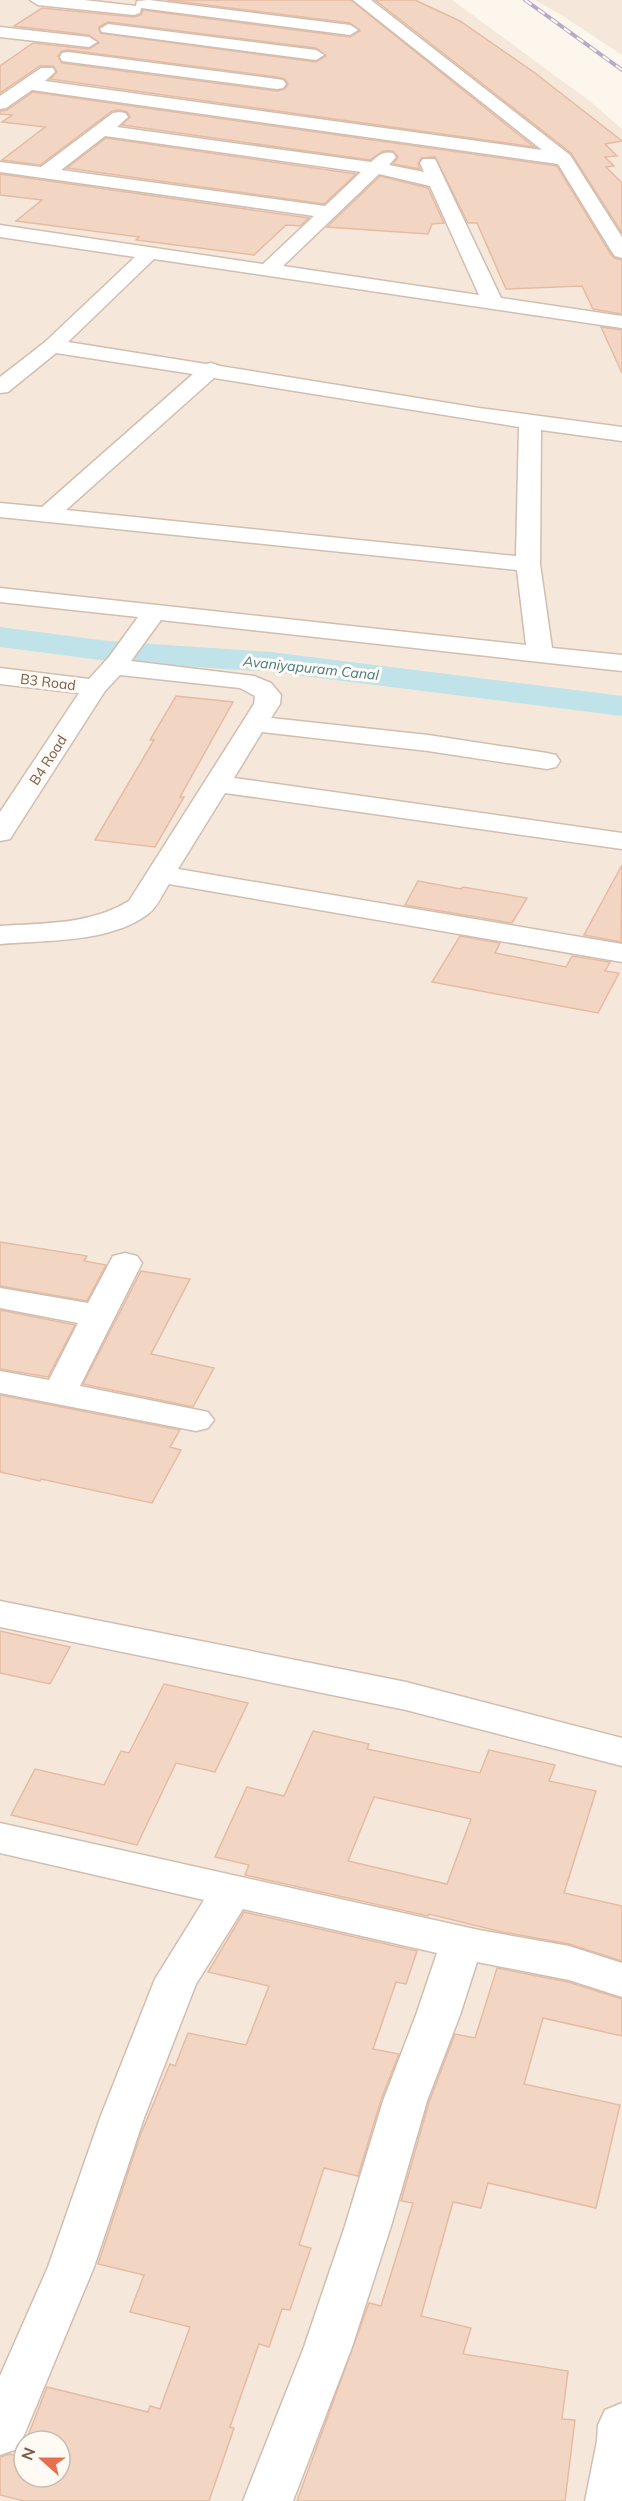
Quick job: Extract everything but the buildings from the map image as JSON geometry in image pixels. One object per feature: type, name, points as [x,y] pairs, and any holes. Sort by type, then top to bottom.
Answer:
[{"type":"street","points":[[38,0],[142,5],[350,30]]},
{"type":"street","points":[[0,104],[142,5]]},
{"type":"street","points":[[238,113],[350,30],[368,5],[564,159],[622,252]]},
{"type":"street","points":[[108,29],[316,55]]},
{"type":"street","points":[[0,32],[89,42]]},
{"type":"street","points":[[68,57],[277,84]]},
{"type":"street","points":[[28,84],[564,159]]},
{"type":"street","points":[[44,174],[142,100]]},
{"type":"street","points":[[102,130],[403,172],[438,182]]},
{"type":"street","points":[[268,270],[375,168],[413,138]]},
{"type":"street","points":[[413,138],[438,182],[493,303]]},
{"type":"street","points":[[0,167],[329,212]]},
{"type":"street","points":[[0,231],[622,322]]},
{"type":"street","points":[[0,387],[52,346],[150,253]]},
{"type":"street","points":[[52,346],[211,369],[530,423],[622,434]]},
{"type":"street","points":[[47,515],[211,369]]},
{"type":"street","points":[[530,423],[528,564],[540,654]]},
{"type":"street","points":[[0,510],[528,564]]},
{"type":"street","points":[[0,595],[622,663]]},
{"type":"street","name":"B4 Road","points":[[0,833],[95,687],[116,665],[154,613]]},
{"type":"street","points":[[0,934],[91,927],[123,919],[140,907],[267,704],[268,694],[262,688],[244,681],[116,665]]},
{"type":"street","name":"B3 Road","points":[[0,676],[95,687]]},
{"type":"street","points":[[256,724],[428,743],[547,761]]},
{"type":"street","points":[[218,784],[622,841]]},
{"type":"street","points":[[161,874],[622,953]]},
{"type":"street","points":[[59,1394],[125,1263]]},
{"type":"street","points":[[0,1298],[99,1316]]},
{"type":"street","points":[[0,1382],[196,1420]]},
{"type":"street","points":[[0,1614],[406,1696],[622,1752]]},
{"type":"street","points":[[0,1838],[232,1891],[569,1963],[622,1980]]},
{"type":"street","points":[[0,2433],[71,2267],[122,2118],[176,1979],[232,1891]]},
{"type":"street","points":[[268,2501],[328,2347],[368,2226],[405,2101],[438,2015],[462,1941]]},
{"type":"street","points":[[610,2501],[622,2441],[622,2425]]},
{"type":"shaded area","points":[[0,0],[452,0],[591,102],[622,129],[622,2501],[0,2501]]},
{"type":"shaded area","points":[[535,0],[622,0],[622,55],[563,16]]},
{"type":"waterway","name":"Avaniyapuram Canal","points":[[0,637],[108,651],[271,662],[622,706]]},
{"type":"railway","points":[[525,0],[622,70]]}]
